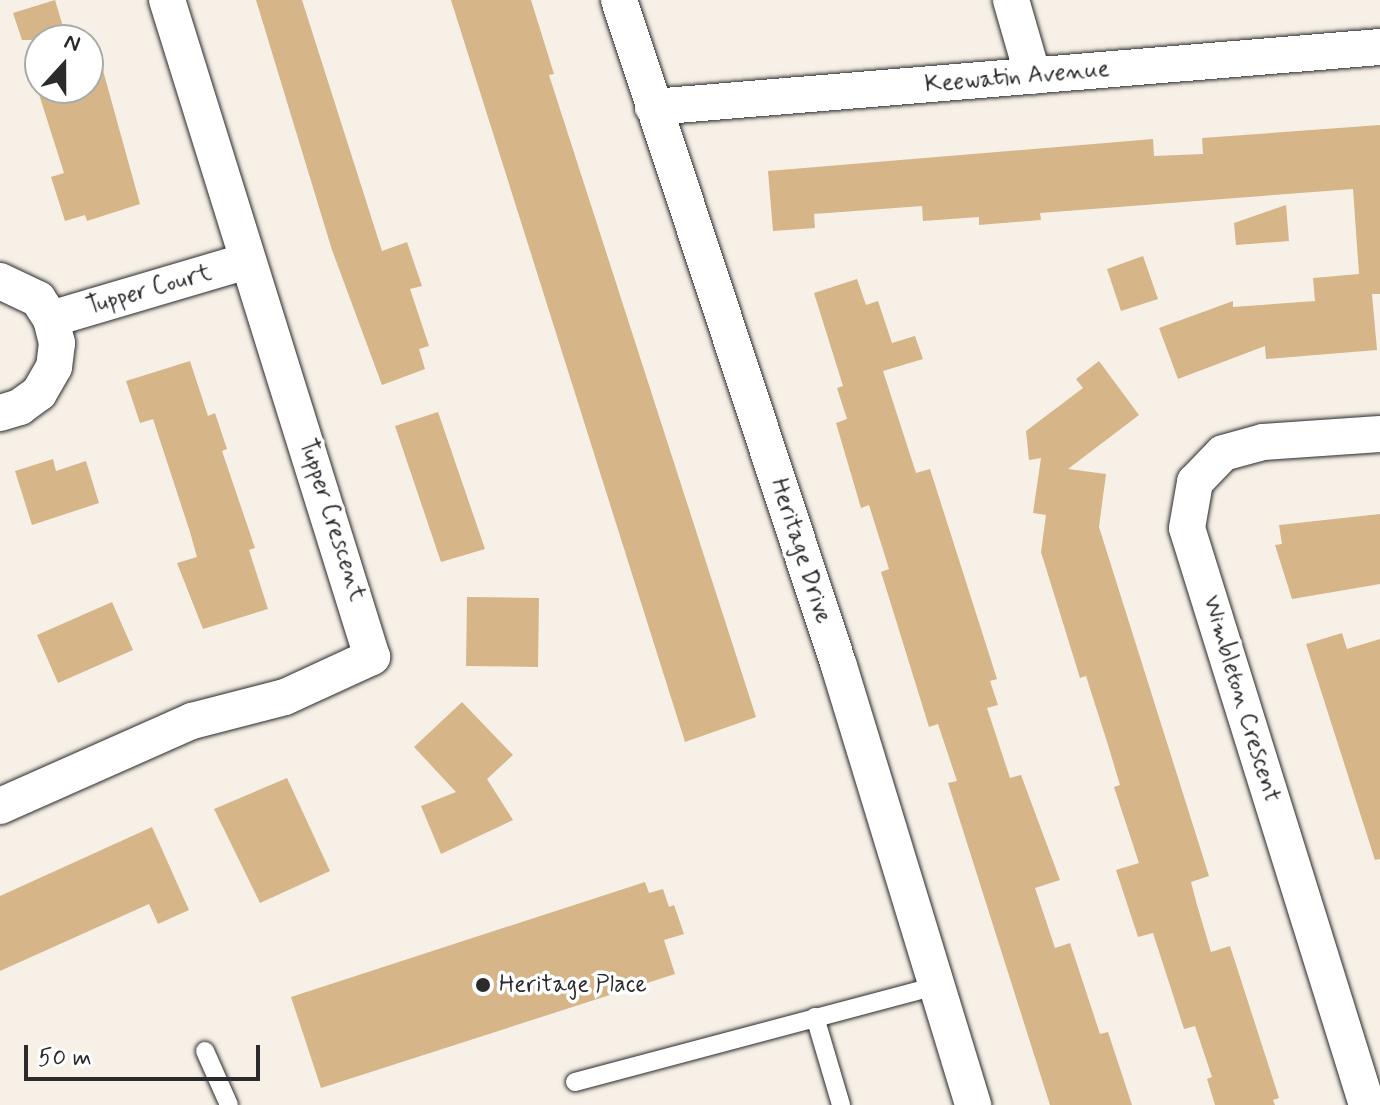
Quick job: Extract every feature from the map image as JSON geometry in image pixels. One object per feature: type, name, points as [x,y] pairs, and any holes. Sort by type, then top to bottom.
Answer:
[{"type":"street","name":"Tupper Crescent","points":[[0,806],[192,721],[285,697],[372,657],[352,578],[247,261],[167,0]]},
{"type":"street","name":"Heritage Drive","points":[[619,0],[839,666],[973,1105]]},
{"type":"street","points":[[1011,0],[1033,76]]},
{"type":"street","name":"Keewatin Avenue","points":[[653,107],[1380,47]]},
{"type":"street","name":"Tupper Court","points":[[51,319],[247,261]]},
{"type":"street","points":[[0,281],[38,299],[51,319],[57,343],[54,367],[39,393],[20,407],[0,413]]},
{"type":"street","name":"Wimbleton Crescent","points":[[1367,1105],[1187,528],[1195,482],[1223,453],[1263,442],[1380,434]]},
{"type":"lane","points":[[575,1082],[937,986]]},
{"type":"lane","points":[[815,1017],[841,1105]]},
{"type":"lane","points":[[205,1051],[229,1105]]},
{"type":"building","points":[[55,0],[62,24],[24,24],[22,40],[13,13]]},
{"type":"building","points":[[256,0],[302,0],[382,251],[407,242],[422,286],[410,289],[429,346],[419,349],[425,369],[382,385],[332,250]]},
{"type":"building","points":[[451,0],[531,0],[554,74],[549,75],[756,717],[685,742]]},
{"type":"building","points":[[104,74],[140,204],[87,221],[85,215],[65,221],[51,177],[64,173],[42,104],[104,104]]},
{"type":"building","points":[[1380,125],[1380,294],[1372,294],[1377,350],[1266,359],[1265,346],[1178,379],[1159,328],[1233,301],[1233,307],[1315,301],[1313,278],[1359,274],[1353,189],[1040,213],[1041,220],[979,225],[979,217],[923,221],[922,206],[814,214],[815,228],[773,231],[768,171],[1153,139],[1154,156],[1203,154],[1202,138]]},
{"type":"building","points":[[1286,205],[1289,241],[1236,245],[1234,223]]},
{"type":"building","points":[[1143,256],[1158,299],[1121,311],[1107,269]]},
{"type":"building","points":[[857,279],[866,305],[878,301],[892,343],[915,336],[923,359],[883,371],[916,473],[930,469],[997,679],[990,681],[998,705],[987,708],[1010,778],[1021,775],[1060,880],[1035,888],[1055,948],[1070,943],[1100,1034],[1108,1032],[1132,1105],[1050,1105],[948,783],[957,781],[938,724],[929,727],[881,572],[889,569],[869,505],[861,508],[836,423],[847,419],[837,388],[843,386],[814,293]]},
{"type":"building","points":[[190,361],[208,416],[215,413],[227,449],[222,451],[255,548],[249,550],[268,609],[203,629],[177,563],[197,557],[190,532],[153,419],[140,423],[126,381]]},
{"type":"building","points":[[1099,361],[1139,415],[1068,469],[1106,474],[1099,527],[1209,876],[1191,882],[1197,905],[1211,952],[1230,946],[1279,1098],[1273,1100],[1275,1105],[1215,1105],[1207,1079],[1212,1077],[1195,1026],[1184,1029],[1153,933],[1138,937],[1116,870],[1139,863],[1114,787],[1120,785],[1108,745],[1086,676],[1080,678],[1041,552],[1046,515],[1033,513],[1041,458],[1029,460],[1026,431],[1083,388],[1076,379]]},
{"type":"building","points":[[438,412],[485,549],[441,562],[395,426]]},
{"type":"building","points":[[53,459],[56,471],[86,461],[99,503],[32,525],[15,471]]},
{"type":"building","points":[[1380,514],[1380,584],[1292,599],[1275,545],[1282,544],[1279,525]]},
{"type":"building","points":[[467,597],[539,598],[538,667],[466,666]]},
{"type":"building","points":[[112,602],[133,650],[58,683],[37,635]]},
{"type":"building","points":[[1342,633],[1347,649],[1380,639],[1380,859],[1375,860],[1306,644]]},
{"type":"building","points":[[462,702],[513,755],[487,779],[513,820],[441,854],[421,806],[456,792],[414,747]]},
{"type":"building","points":[[287,778],[330,871],[260,903],[214,809]]},
{"type":"building","points":[[152,827],[189,910],[158,924],[149,904],[0,971],[0,896]]},
{"type":"building","name":"Heritage Place","points":[[645,882],[649,893],[663,889],[669,907],[674,905],[684,934],[664,940],[675,974],[321,1088],[291,997]]},
{"type":"place","name":"Heritage Place","points":[[483,985]]}]
